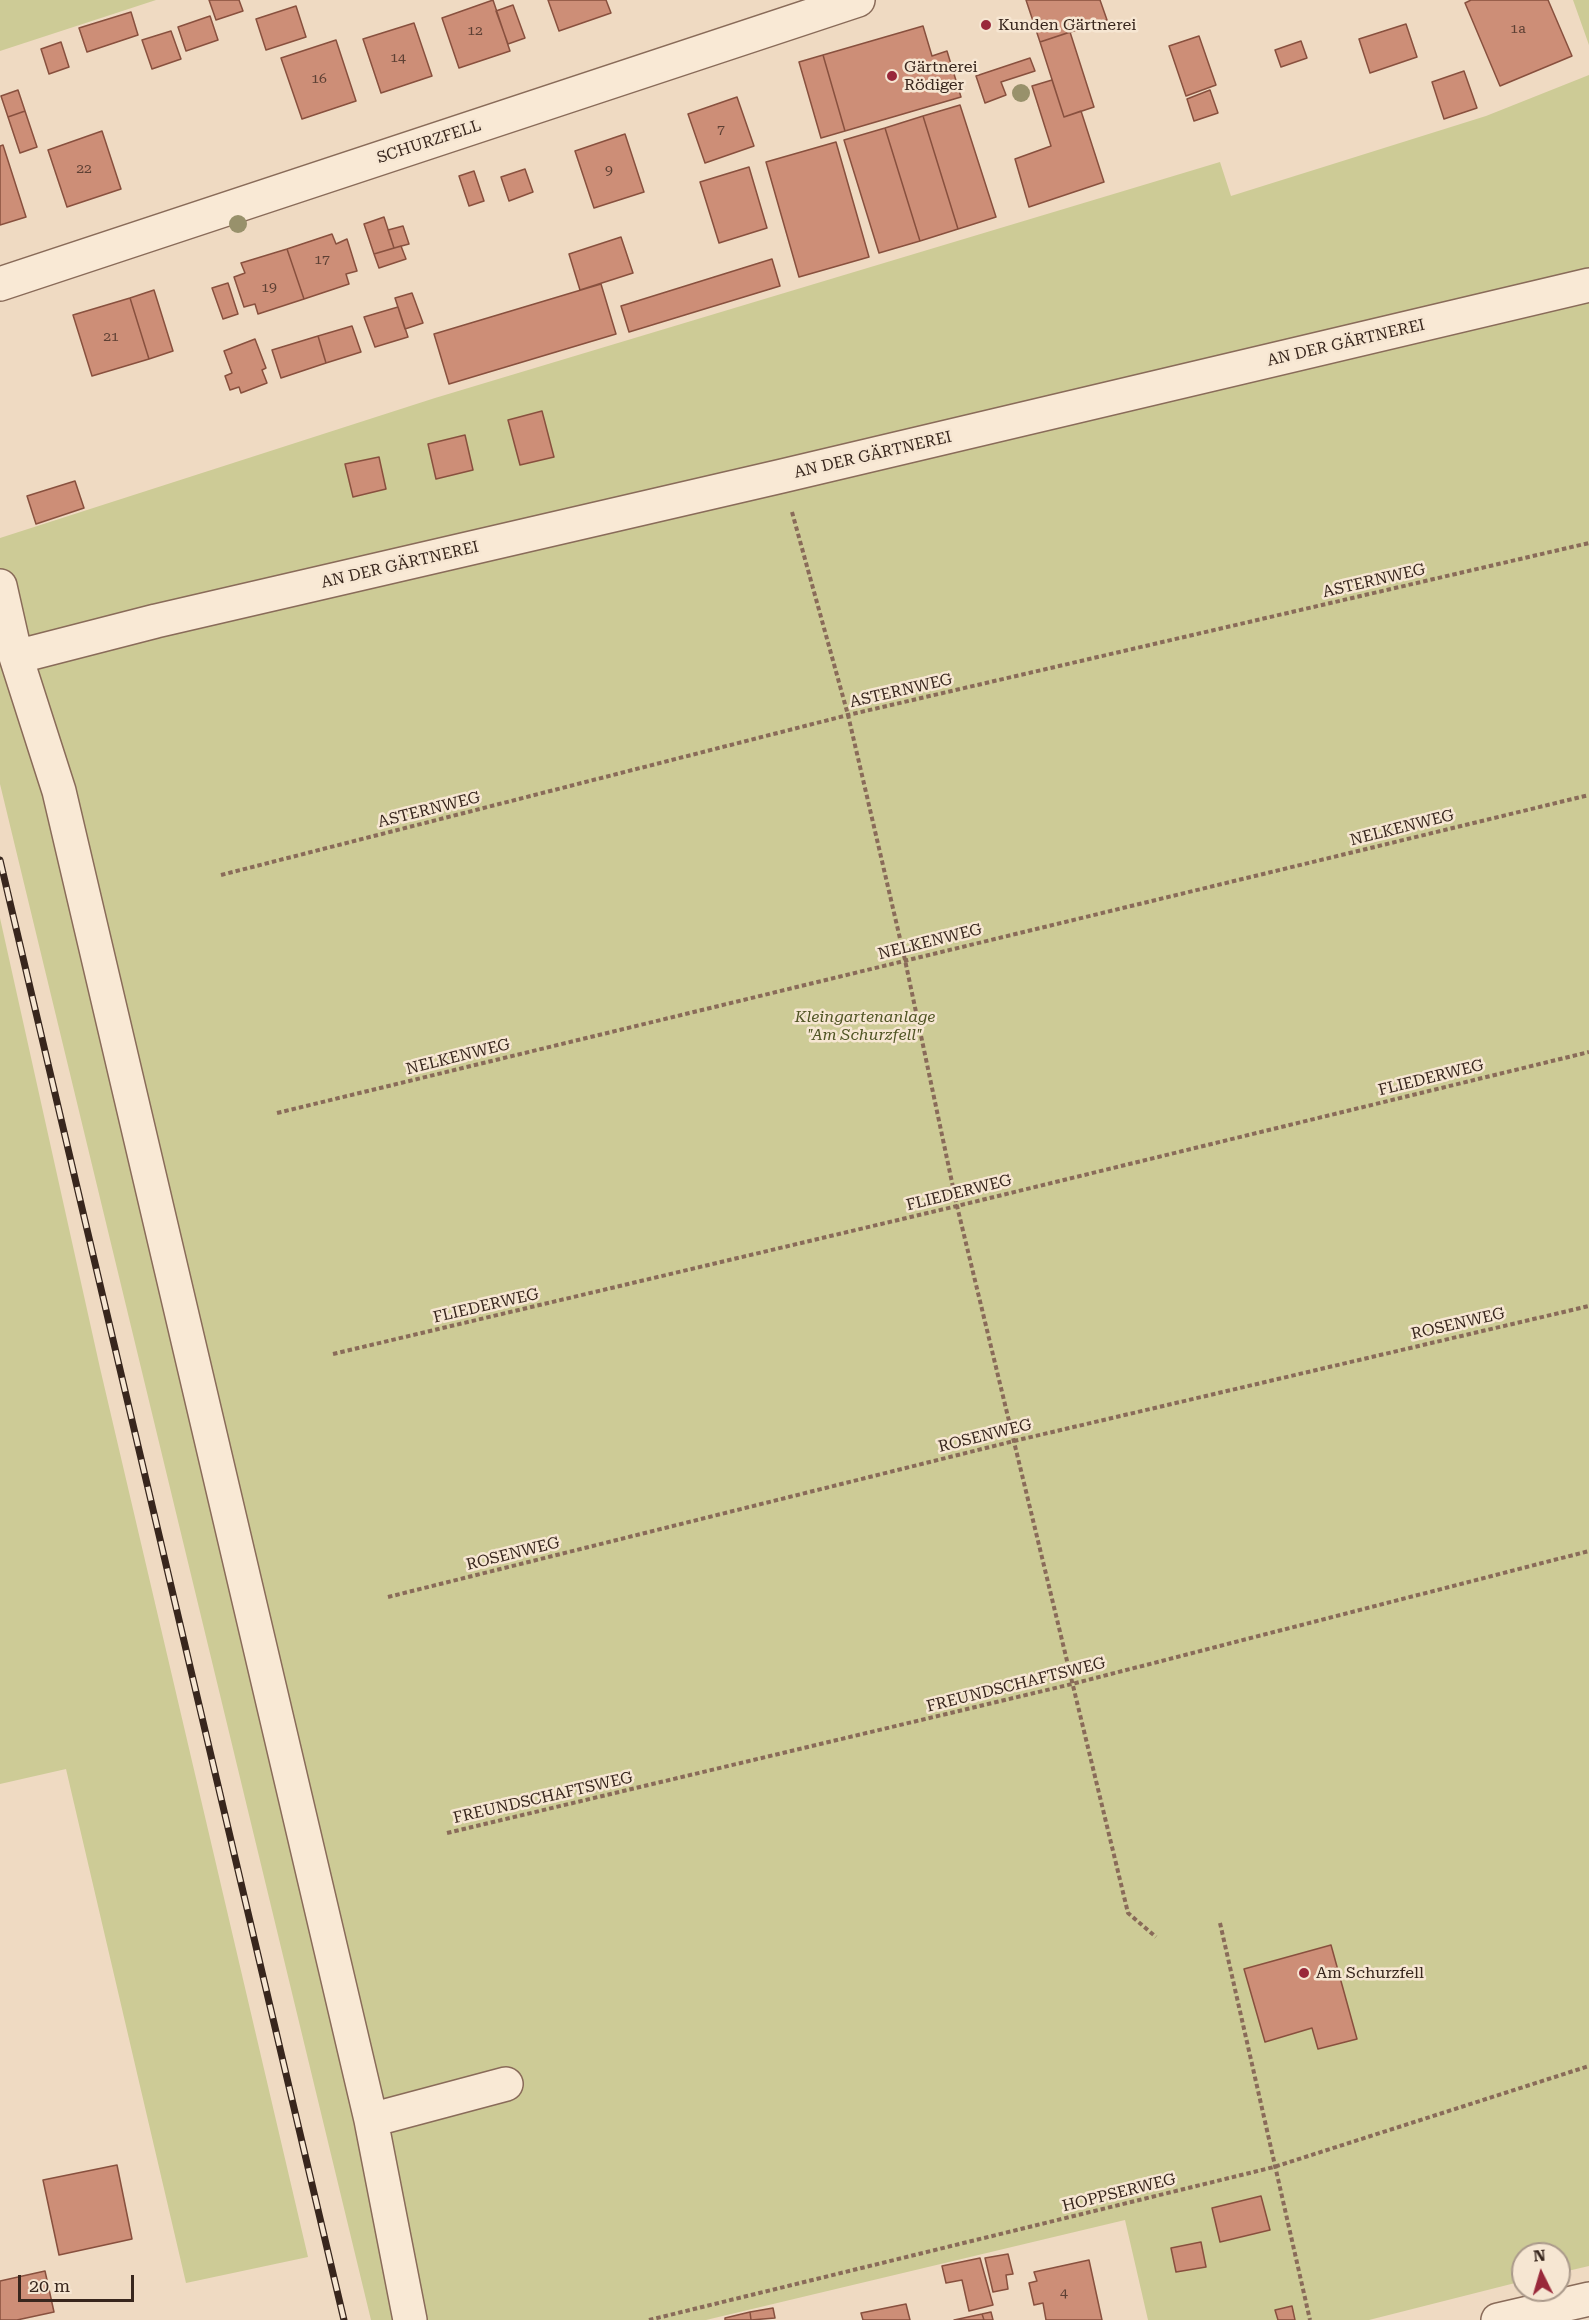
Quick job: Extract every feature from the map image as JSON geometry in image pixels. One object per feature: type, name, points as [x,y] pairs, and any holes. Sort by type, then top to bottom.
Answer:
[{"type":"street","name":"SCHURZFELL","points":[[0,284],[858,0]]},
{"type":"street","name":"AN DER GÄRTNEREI","points":[[16,657],[156,621],[1589,285]]},
{"type":"street","points":[[0,586],[16,657],[59,791],[371,2120],[410,2320]]},
{"type":"street","points":[[371,2120],[506,2084]]},
{"type":"street","points":[[1498,2320],[1589,2299]]},
{"type":"path","points":[[782,476],[848,715],[957,1206],[1128,1913],[1156,1937]]},
{"type":"path","name":"ASTERNWEG","points":[[221,875],[848,715],[1589,543]]},
{"type":"path","name":"NELKENWEG","points":[[277,1113],[1589,795]]},
{"type":"path","name":"FLIEDERWEG","points":[[333,1354],[957,1206],[1589,1052]]},
{"type":"path","name":"ROSENWEG","points":[[388,1597],[1014,1441],[1589,1306]]},
{"type":"path","name":"FREUNDSCHAFTSWEG","points":[[447,1833],[1072,1684],[1589,1551]]},
{"type":"path","points":[[1220,1923],[1310,2320]]},
{"type":"path","name":"HOPPSERWEG","points":[[649,2320],[1274,2167],[1589,2066]]},
{"type":"green space","points":[[0,0],[156,0],[0,51]]},
{"type":"green space","points":[[1573,0],[1589,0],[1589,45]]},
{"type":"green space","name":"Kleingartenanlage \"Am Schurzfell\"","points":[[1589,75],[1589,2266],[1571,2270],[1571,2242],[1511,2242],[1511,2284],[1369,2320],[1148,2320],[1125,2220],[706,2320],[371,2320],[0,784],[0,538],[435,398],[1220,162],[1231,196],[1486,116]]},
{"type":"green space","points":[[0,918],[100,1368],[308,2257],[186,2283],[66,1769],[0,1784]]},
{"type":"building","points":[[209,0],[239,0],[243,11],[216,20]]},
{"type":"building","points":[[493,0],[510,51],[459,68],[442,18]]},
{"type":"building","points":[[548,0],[606,0],[611,13],[559,31]]},
{"type":"building","points":[[1026,0],[1100,0],[1107,20],[1040,42]]},
{"type":"building","points":[[1471,0],[1548,0],[1572,56],[1500,86],[1465,3]]},
{"type":"building","points":[[513,5],[525,38],[508,44],[496,11]]},
{"type":"building","points":[[296,6],[306,37],[266,50],[256,19]]},
{"type":"building","points":[[131,12],[138,35],[87,52],[79,28]]},
{"type":"building","points":[[210,16],[218,40],[186,51],[178,27]]},
{"type":"building","points":[[414,23],[432,76],[381,93],[363,39]]},
{"type":"building","points":[[1406,24],[1417,57],[1370,73],[1359,39]]},
{"type":"building","name":"Gärtnerei Rödiger","points":[[923,26],[932,56],[947,51],[961,97],[845,131],[823,55]]},
{"type":"building","points":[[171,31],[181,59],[152,69],[142,40]]},
{"type":"building","points":[[1070,32],[1094,107],[1064,117],[1040,42]]},
{"type":"building","points":[[1199,36],[1216,85],[1186,96],[1169,46]]},
{"type":"building","points":[[336,40],[356,101],[302,119],[281,58]]},
{"type":"building","points":[[1301,41],[1307,58],[1281,67],[1275,50]]},
{"type":"building","points":[[61,42],[69,67],[49,74],[41,49]]},
{"type":"building","points":[[823,55],[845,131],[821,138],[799,62]]},
{"type":"building","points":[[1030,58],[1035,71],[1001,82],[1006,95],[985,103],[976,76]]},
{"type":"building","points":[[1464,71],[1477,108],[1444,119],[1432,82]]},
{"type":"building","points":[[1052,80],[1064,117],[1081,111],[1104,182],[1029,207],[1015,159],[1051,146],[1032,86]]},
{"type":"building","points":[[18,90],[25,111],[8,117],[1,96]]},
{"type":"building","points":[[1210,90],[1218,113],[1194,121],[1187,99]]},
{"type":"building","points":[[737,97],[754,146],[705,163],[688,114]]},
{"type":"building","points":[[960,105],[996,217],[958,229],[923,116]]},
{"type":"building","points":[[25,111],[37,147],[20,153],[8,117]]},
{"type":"building","points":[[923,116],[958,229],[920,241],[885,128]]},
{"type":"building","points":[[885,128],[920,241],[879,253],[844,140]]},
{"type":"building","points":[[102,131],[121,189],[67,207],[48,150]]},
{"type":"building","points":[[625,134],[644,192],[594,208],[575,151]]},
{"type":"building","points":[[836,142],[869,257],[799,277],[766,162]]},
{"type":"building","points":[[3,145],[26,217],[0,225],[0,146]]},
{"type":"building","points":[[749,167],[767,228],[719,243],[700,182]]},
{"type":"building","points":[[525,169],[533,192],[509,201],[501,177]]},
{"type":"building","points":[[474,171],[484,201],[469,206],[459,176]]},
{"type":"building","points":[[384,217],[394,248],[374,254],[364,224]]},
{"type":"building","points":[[403,226],[409,244],[394,248],[388,230]]},
{"type":"building","points":[[332,234],[336,244],[347,239],[357,271],[346,274],[349,284],[304,299],[287,249]]},
{"type":"building","points":[[621,237],[633,273],[580,290],[569,254]]},
{"type":"building","points":[[401,246],[406,259],[379,268],[374,254]]},
{"type":"building","points":[[287,249],[304,299],[258,314],[255,304],[244,307],[234,277],[245,273],[241,263]]},
{"type":"building","points":[[772,259],[780,286],[629,332],[621,306]]},
{"type":"building","points":[[228,283],[238,314],[223,319],[212,288]]},
{"type":"building","points":[[601,284],[616,334],[449,384],[434,334]]},
{"type":"building","points":[[154,290],[173,351],[149,359],[130,298]]},
{"type":"building","points":[[412,293],[423,323],[405,329],[395,298]]},
{"type":"building","points":[[130,298],[149,359],[92,376],[73,315]]},
{"type":"building","points":[[398,307],[408,337],[375,347],[364,317]]},
{"type":"building","points":[[352,326],[361,352],[326,363],[318,336]]},
{"type":"building","points":[[318,336],[326,363],[281,378],[272,350]]},
{"type":"building","points":[[255,339],[266,368],[262,370],[267,383],[241,393],[239,387],[230,390],[225,376],[232,373],[224,351]]},
{"type":"building","points":[[542,411],[554,457],[520,465],[508,420]]},
{"type":"building","points":[[465,435],[473,470],[436,479],[428,444]]},
{"type":"building","points":[[379,457],[386,489],[353,497],[345,464]]},
{"type":"building","points":[[75,481],[84,508],[36,524],[27,496]]},
{"type":"building","points":[[1331,1945],[1357,2039],[1318,2049],[1312,2028],[1265,2042],[1244,1969]]},
{"type":"building","points":[[117,2165],[132,2239],[59,2255],[43,2180]]},
{"type":"building","points":[[1261,2196],[1270,2230],[1220,2242],[1212,2208]]},
{"type":"building","points":[[1201,2242],[1206,2267],[1176,2272],[1171,2248]]},
{"type":"building","points":[[1008,2254],[1013,2274],[1006,2275],[1008,2289],[993,2292],[985,2258]]},
{"type":"building","points":[[980,2258],[993,2305],[969,2311],[962,2280],[946,2283],[942,2266]]},
{"type":"building","points":[[1089,2260],[1102,2320],[1046,2320],[1043,2303],[1034,2305],[1029,2283],[1037,2281],[1034,2272]]},
{"type":"building","points":[[45,2271],[54,2312],[17,2320],[0,2320],[0,2281]]},
{"type":"building","points":[[906,2304],[910,2320],[863,2320],[861,2313]]},
{"type":"building","points":[[1292,2306],[1295,2320],[1278,2320],[1275,2310]]},
{"type":"building","points":[[773,2308],[775,2318],[751,2320],[750,2312]]},
{"type":"building","points":[[750,2312],[751,2320],[725,2320],[725,2318]]},
{"type":"building","points":[[991,2312],[993,2320],[984,2320],[982,2314]]},
{"type":"building","points":[[982,2314],[984,2320],[954,2320]]},
{"type":"railway","points":[[0,860],[344,2320]]},
{"type":"place","name":"Kunden Gärtnerei","points":[[986,25]]},
{"type":"place","name":"Gärtnerei Rödiger","points":[[892,76]]},
{"type":"place","name":"Am Schurzfell","points":[[1304,1973]]}]
